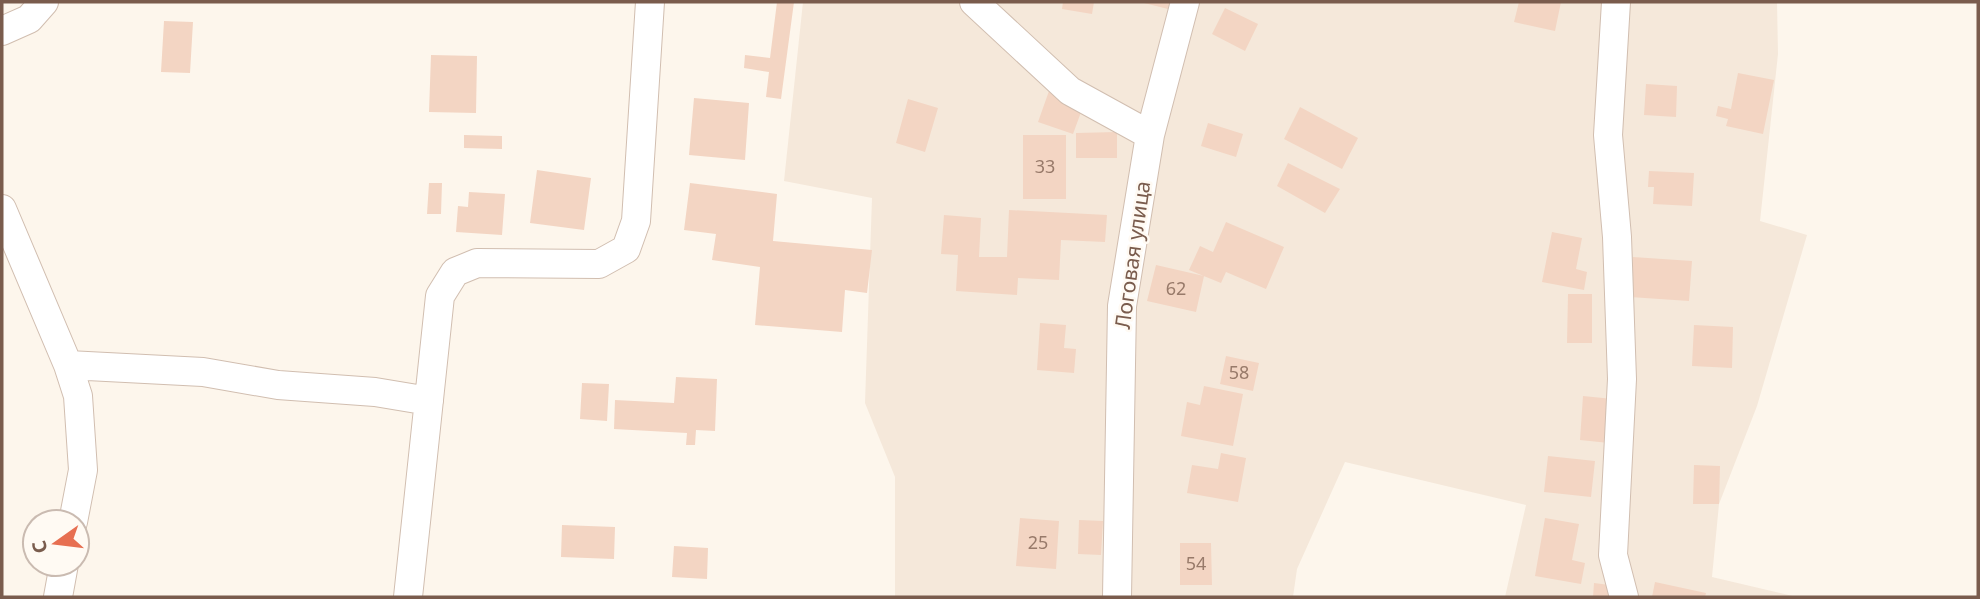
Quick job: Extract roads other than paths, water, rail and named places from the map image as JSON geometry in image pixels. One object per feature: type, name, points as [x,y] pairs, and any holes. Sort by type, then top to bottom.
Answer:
[{"type":"street","points":[[2,31],[29,19],[44,2]]},
{"type":"street","points":[[408,597],[440,296],[455,272],[477,262],[599,264],[626,249],[636,221],[650,2]]},
{"type":"street","points":[[974,2],[1070,91],[1150,135]]},
{"type":"street","name":"Логовая улица","points":[[1117,597],[1122,306],[1150,135],[1185,2]]},
{"type":"street","points":[[1616,2],[1608,135],[1617,237],[1622,379],[1613,555],[1623,597]]},
{"type":"street","points":[[2,209],[68,365],[78,396],[83,470],[76,508]]},
{"type":"street","points":[[68,365],[203,372],[278,385],[375,392],[429,401]]},
{"type":"street","points":[[58,597],[61,578]]}]
